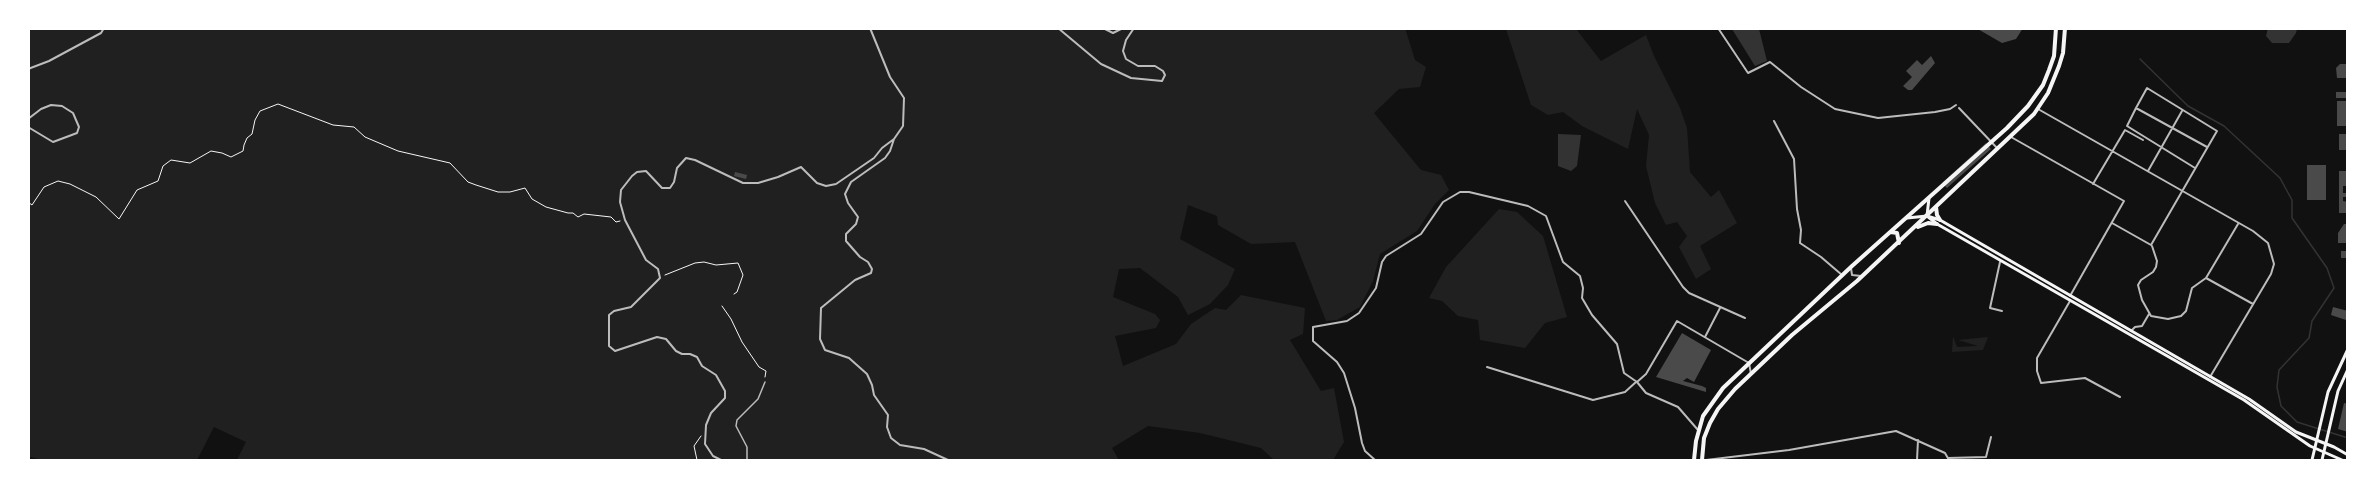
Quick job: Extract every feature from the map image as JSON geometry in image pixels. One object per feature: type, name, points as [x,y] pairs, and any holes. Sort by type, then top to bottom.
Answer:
[{"type":"highway","points":[[1694,460],[1698,430],[1712,402],[1749,363],[1842,275],[2019,116],[2043,85],[2054,56],[2056,28]]},
{"type":"highway","points":[[1704,460],[1704,438],[1712,419],[1726,399],[1798,330],[1899,243],[2038,109],[2060,66],[2065,28]]},
{"type":"highway","points":[[1939,188],[1940,195],[1946,198]]},
{"type":"highway","points":[[1912,230],[1925,224],[1939,222],[1936,207]]},
{"type":"highway","points":[[1890,232],[1897,233],[1899,243]]},
{"type":"main road","points":[[1928,216],[1929,196]]},
{"type":"main road","points":[[1901,222],[1913,216],[1928,216],[2251,405],[2283,429],[2315,448],[2342,460]]},
{"type":"main road","points":[[1939,222],[2000,260],[2131,331],[2256,404],[2288,427],[2348,455]]},
{"type":"main road","points":[[2312,460],[2331,384],[2348,349]]},
{"type":"main road","points":[[2322,460],[2338,391],[2348,369]]},
{"type":"street","points":[[28,69],[49,62],[101,33],[104,28]]},
{"type":"street","points":[[870,28],[890,77],[904,98],[903,126],[885,158],[851,182],[845,194],[848,203],[858,217],[846,234],[846,242],[868,262],[872,269],[871,273],[855,280],[821,308],[820,339],[825,350],[849,358],[867,374],[874,395],[888,415],[887,428],[891,438],[900,446],[924,449],[948,460]]},
{"type":"street","points":[[1058,28],[1101,64],[1131,78],[1162,81],[1165,75],[1155,66],[1138,66],[1126,59],[1123,51],[1126,40],[1134,28]]},
{"type":"street","points":[[1103,28],[1113,33],[1123,28]]},
{"type":"street","points":[[1718,28],[1748,74],[1770,62],[1801,87],[1835,109],[1878,118],[1935,112],[1957,106],[1998,149]]},
{"type":"street","points":[[2151,245],[2217,130],[2148,88],[2127,126],[2195,168]]},
{"type":"street","points":[[28,119],[51,105],[62,106],[73,113],[79,127],[77,133],[53,142],[28,128]]},
{"type":"street","points":[[2136,108],[2207,147]]},
{"type":"street","points":[[2038,109],[2262,237],[2273,257],[2274,264],[2271,274],[2210,377]]},
{"type":"street","points":[[2148,171],[2183,110]]},
{"type":"street","points":[[1773,120],[1794,159],[1797,209],[1802,230],[1800,243],[1842,275]]},
{"type":"street","points":[[2093,183],[2125,130],[2143,140]]},
{"type":"street","points":[[2011,137],[2124,201],[2037,358],[2037,371],[2041,383],[2085,378],[2120,397]]},
{"type":"street","points":[[721,460],[713,456],[705,444],[706,425],[711,413],[725,398],[725,391],[716,375],[702,366],[697,357],[682,354],[666,339],[657,337],[615,351],[609,346],[609,315],[614,311],[632,307],[660,278],[658,269],[646,260],[625,220],[620,202],[621,190],[629,178],[637,172],[646,171],[662,188],[670,188],[675,182],[676,168],[686,158],[695,159],[743,183],[758,183],[801,167],[816,183],[826,186],[836,184],[874,158],[894,139]]},
{"type":"street","points":[[1375,460],[1365,451],[1362,443],[1357,414],[1344,373],[1337,362],[1313,341],[1312,327],[1347,321],[1364,308],[1376,288],[1384,259],[1390,252],[1421,234],[1440,205],[1453,194],[1469,192],[1538,210],[1549,223],[1563,261],[1580,276],[1583,288],[1582,298],[1592,315],[1617,344],[1624,374],[1637,382],[1646,393],[1678,407],[1698,430]]},
{"type":"street","points":[[1625,201],[1689,293],[1745,318]]},
{"type":"street","points":[[2112,223],[2151,245],[2157,261],[2156,267],[2154,272],[2141,280],[2138,290],[2149,314],[2160,319],[2181,316],[2186,311],[2192,288],[2206,278],[2239,223]]},
{"type":"street","points":[[2000,260],[1990,308],[2002,311]]},
{"type":"street","points":[[1852,266],[1852,275],[1863,276]]},
{"type":"street","points":[[2206,278],[2253,304]]},
{"type":"street","points":[[1705,338],[1721,307]]},
{"type":"street","points":[[2131,331],[2135,327],[2142,326],[2149,314]]},
{"type":"street","points":[[1487,367],[1593,400],[1625,392],[1646,374],[1677,321],[1749,363],[1751,374]]},
{"type":"street","points":[[747,460],[747,447],[736,426],[737,420],[758,399],[765,382]]},
{"type":"street","points":[[1704,460],[1789,450],[1896,431],[1945,453],[1948,459],[1986,457],[1989,460]]},
{"type":"street","points":[[1986,457],[1991,436]]},
{"type":"street","points":[[1917,460],[1918,440]]},
{"type":"path","points":[[28,202],[32,205],[44,187],[58,181],[70,184],[96,197],[119,219],[136,190],[158,182],[163,166],[171,160],[190,163],[211,151],[231,158],[243,151],[261,111],[278,104],[333,125],[354,127],[365,136],[398,151],[450,163],[468,182],[476,185],[498,192],[525,188],[532,199],[546,207],[573,213],[578,217],[584,214],[611,217],[616,222],[625,220]]},
{"type":"path","points":[[660,278],[695,263],[704,262],[716,265],[738,263],[743,275],[737,292],[734,294]]},
{"type":"path","points":[[722,306],[742,342],[759,367],[766,371],[765,382]]},
{"type":"path","points":[[697,460],[694,446],[705,433]]},
{"type":"shaded area","points":[[1405,28],[1415,60],[1426,67],[1420,87],[1399,89],[1374,113],[1421,170],[1441,175],[1449,190],[1435,204],[1417,231],[1380,254],[1373,281],[1360,307],[1337,320],[1326,321],[1295,242],[1251,244],[1218,225],[1217,216],[1188,205],[1180,239],[1235,269],[1228,285],[1210,304],[1188,315],[1178,297],[1140,268],[1119,269],[1113,297],[1155,314],[1160,320],[1156,328],[1115,336],[1123,366],[1176,344],[1191,324],[1215,308],[1226,310],[1241,295],[1305,308],[1303,334],[1290,340],[1321,391],[1334,388],[1344,442],[1333,460],[1274,460],[1261,448],[1200,433],[1148,426],[1112,448],[1119,460],[237,460],[246,442],[214,427],[197,460],[42,460],[29,458],[29,29]]},
{"type":"shaded area","points":[[2268,28],[2297,29],[2289,43],[2272,43],[2266,36]]},
{"type":"shaded area","points":[[1506,29],[1576,29],[1601,61],[1646,35],[1687,128],[1690,172],[1711,197],[1719,190],[1737,223],[1700,246],[1711,269],[1696,279],[1679,247],[1687,236],[1677,222],[1666,225],[1655,203],[1646,166],[1649,135],[1637,109],[1628,149],[1582,126],[1563,112],[1548,115],[1531,105]]},
{"type":"shaded area","points":[[1732,29],[1759,29],[1767,61],[1755,66]]},
{"type":"shaded area","points":[[1558,134],[1581,135],[1577,166],[1571,171],[1558,166]]},
{"type":"shaded area","points":[[1499,209],[1517,212],[1543,236],[1567,317],[1545,323],[1525,348],[1480,340],[1478,320],[1458,316],[1442,301],[1429,298],[1446,267]]},
{"type":"shaded area","points":[[1953,336],[1957,347],[1978,346],[1958,340],[1988,337],[1983,350],[1952,352]]},
{"type":"building","points":[[1976,28],[2023,28],[2016,39],[2002,43]]},
{"type":"building","points":[[1931,56],[1935,63],[1912,90],[1908,90],[1903,86],[1912,77],[1906,71],[1917,60],[1922,65]]},
{"type":"building","points":[[2340,64],[2348,64],[2347,78],[2337,78],[2336,68]]},
{"type":"building","points":[[2336,92],[2348,92],[2348,98],[2336,98]]},
{"type":"building","points":[[2337,101],[2348,101],[2348,126],[2337,126]]},
{"type":"building","points":[[2339,134],[2348,134],[2348,150],[2339,150]]},
{"type":"building","points":[[1986,143],[1991,149],[1947,188],[1942,183]]},
{"type":"building","points":[[2307,165],[2326,165],[2326,200],[2307,200]]},
{"type":"building","points":[[2339,171],[2348,171],[2348,186],[2343,186],[2343,193],[2346,193],[2346,197],[2343,197],[2343,201],[2348,202],[2348,213],[2339,213]]},
{"type":"building","points":[[735,172],[747,175],[746,179],[734,176]]},
{"type":"building","points":[[2344,224],[2348,224],[2348,243],[2338,243],[2338,233]]},
{"type":"building","points":[[2341,251],[2348,251],[2348,258],[2341,258]]},
{"type":"building","points":[[2333,307],[2348,311],[2346,320],[2331,315]]},
{"type":"building","points":[[1682,333],[1711,350],[1694,382],[1687,378],[1683,381],[1702,386],[1706,388],[1706,392],[1656,377]]},
{"type":"building","points":[[2344,403],[2348,404],[2348,432],[2338,429]]},
{"type":"waterway","points":[[2140,59],[2188,106],[2224,126],[2280,178],[2292,200],[2292,218],[2327,268],[2334,288],[2312,321],[2309,338],[2279,370],[2277,387],[2281,406],[2297,422],[2348,438]]}]
